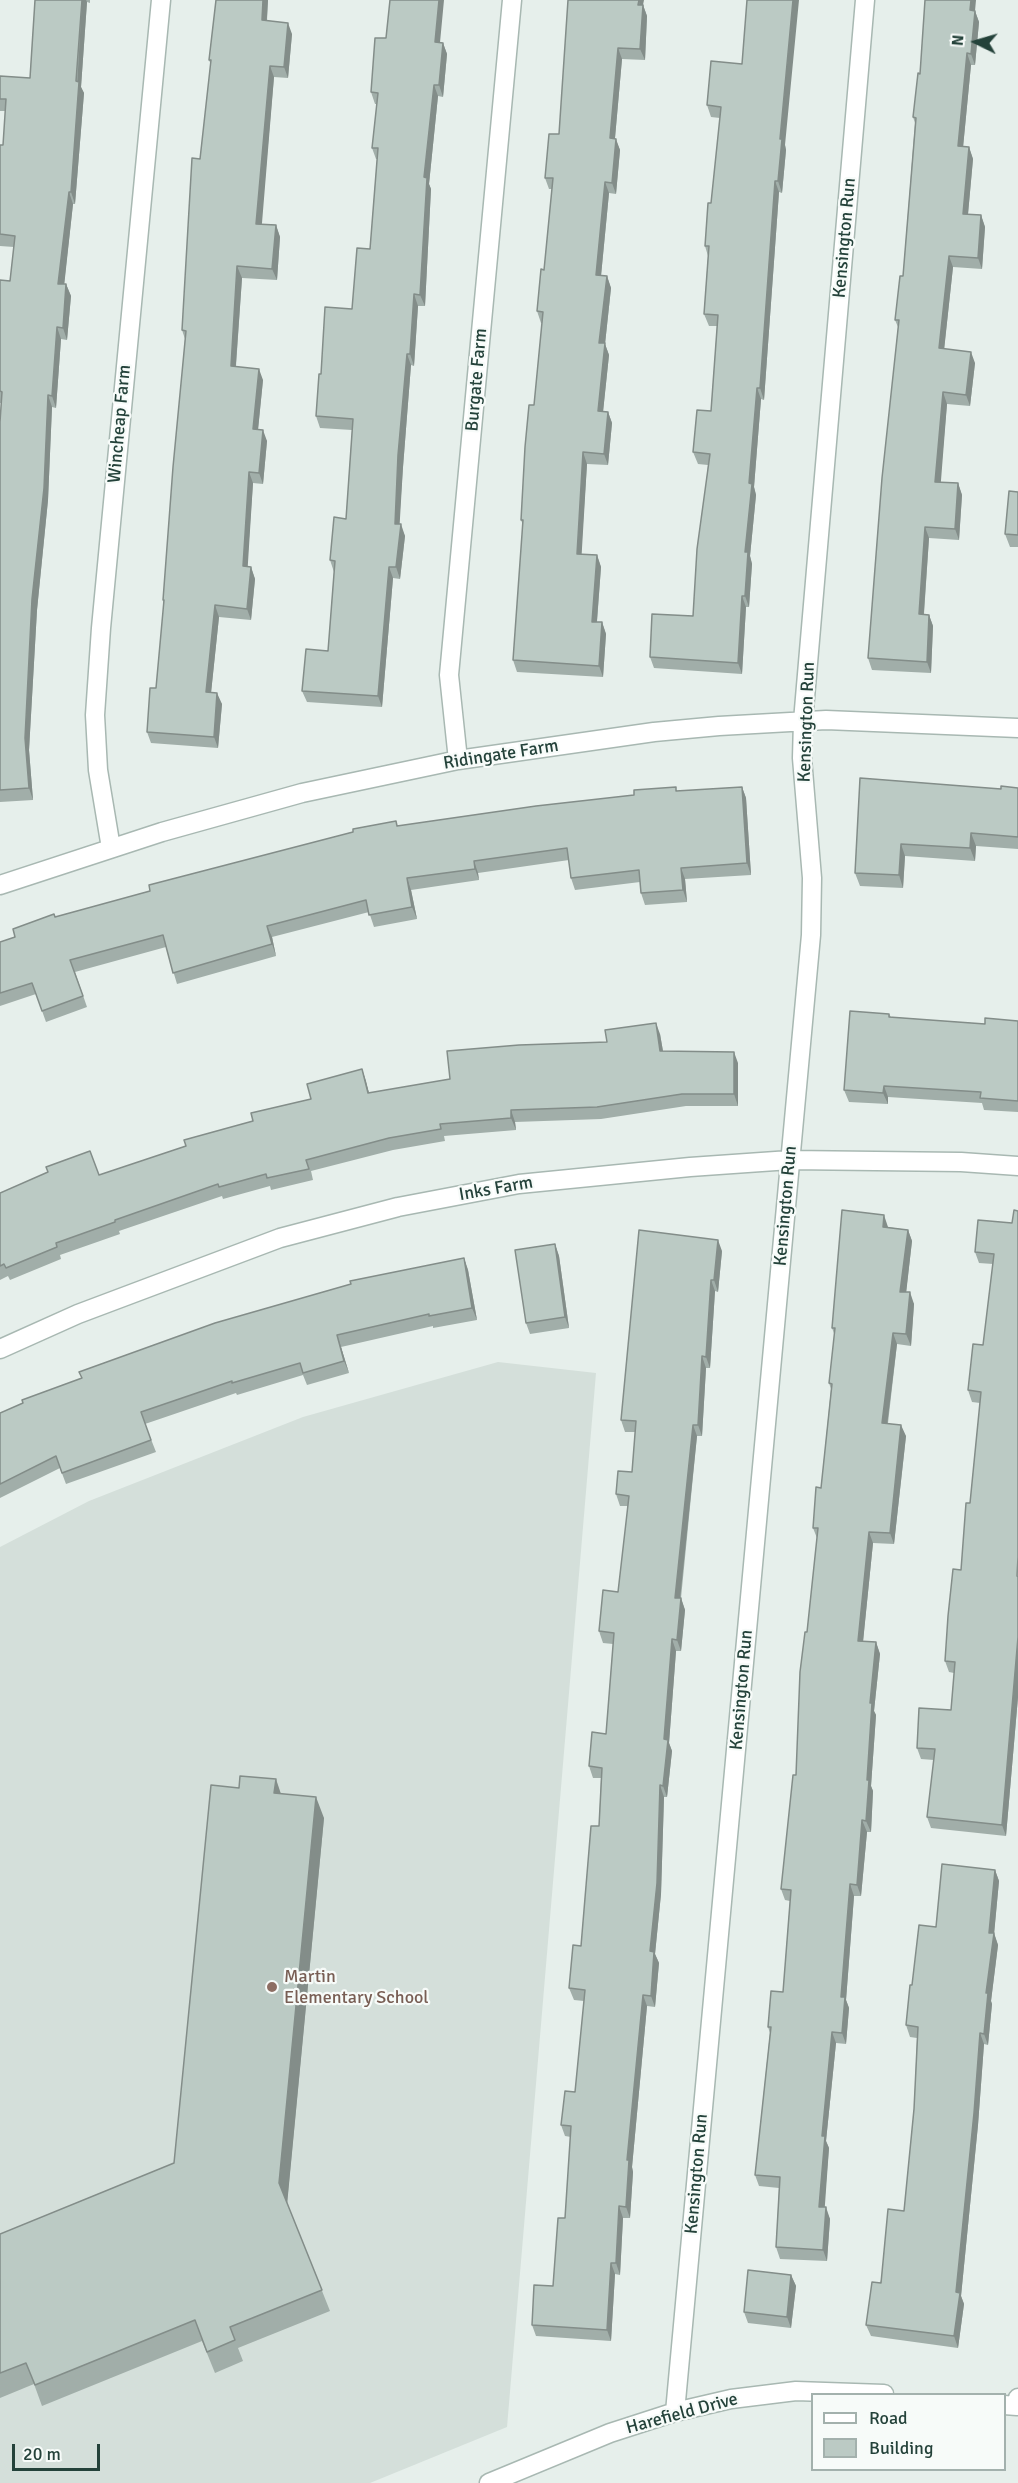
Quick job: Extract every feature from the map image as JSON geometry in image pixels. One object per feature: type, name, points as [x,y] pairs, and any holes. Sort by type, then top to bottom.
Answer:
[{"type":"street","name":"Wincheap Farm","points":[[111,848],[98,770],[95,715],[102,616],[161,0]]},
{"type":"street","name":"Burgate Farm","points":[[458,760],[449,675],[512,0]]},
{"type":"street","name":"Kensington Run","points":[[675,2412],[811,935],[812,878],[802,758],[803,721],[865,0]]},
{"type":"street","name":"Ridingate Farm","points":[[0,885],[162,831],[302,792],[458,760],[654,732],[803,721],[1018,728]]},
{"type":"street","name":"Inks Farm","points":[[0,1349],[78,1314],[280,1238],[398,1207],[519,1184],[690,1167],[790,1161],[961,1162],[1018,1166]]},
{"type":"street","name":"Harefield Drive","points":[[489,2483],[610,2433],[675,2412],[731,2399],[796,2391],[855,2393]]},
{"type":"shaded area","name":"Martin Elementary School","points":[[498,1362],[596,1373],[507,2427],[370,2483],[0,2483],[0,1547],[89,1501],[303,1417]]},
{"type":"building","points":[[35,0],[82,0],[76,81],[79,82],[71,192],[69,192],[58,284],[66,284],[63,328],[57,327],[52,396],[48,395],[44,488],[32,599],[25,738],[29,788],[0,790],[0,422],[2,392],[0,391],[0,280],[10,281],[15,236],[0,234],[0,145],[3,145],[6,99],[0,99],[0,76],[30,78]]},
{"type":"building","points":[[216,0],[263,0],[262,20],[288,23],[284,67],[270,66],[256,224],[276,225],[272,269],[237,266],[231,366],[259,369],[253,429],[263,430],[259,473],[249,472],[243,566],[251,567],[247,609],[215,605],[206,692],[217,693],[214,737],[147,732],[150,688],[156,688],[186,331],[182,330],[192,158],[200,159]]},
{"type":"building","points":[[390,0],[439,0],[435,42],[443,43],[439,85],[434,85],[424,177],[427,178],[420,295],[414,294],[410,354],[407,354],[398,455],[395,524],[401,524],[396,567],[389,567],[378,696],[302,691],[306,649],[328,651],[335,561],[330,560],[334,517],[346,519],[353,419],[316,416],[325,307],[352,309],[357,248],[370,249],[378,148],[372,148],[378,93],[371,92],[375,38],[386,38]]},
{"type":"building","points":[[568,0],[639,0],[638,5],[643,5],[640,49],[618,48],[610,138],[616,139],[612,183],[605,182],[596,275],[607,276],[599,343],[605,343],[598,411],[608,412],[604,454],[583,452],[577,554],[597,555],[592,622],[602,622],[599,666],[513,660],[523,520],[521,520],[525,447],[529,405],[534,405],[543,312],[537,311],[541,269],[544,270],[553,178],[545,178],[549,134],[559,134]]},
{"type":"building","points":[[747,0],[793,0],[778,181],[775,181],[760,388],[757,388],[749,483],[752,484],[745,552],[748,552],[745,596],[742,596],[738,663],[650,657],[652,614],[693,616],[697,549],[710,454],[693,452],[697,410],[711,411],[718,315],[704,314],[709,246],[705,246],[708,203],[711,203],[721,107],[707,105],[711,61],[742,64]]},
{"type":"building","points":[[925,0],[971,0],[970,10],[975,11],[971,54],[967,53],[958,146],[969,147],[963,214],[981,215],[978,258],[949,256],[939,348],[971,352],[966,395],[943,392],[935,482],[958,483],[955,529],[925,527],[919,614],[929,615],[927,662],[868,658],[882,478],[899,320],[895,320],[900,276],[903,276],[916,118],[913,117],[918,73],[920,74]]},
{"type":"building","points":[[1009,491],[1018,492],[1018,535],[1005,534]]},
{"type":"building","points":[[860,778],[1001,789],[1001,786],[1018,788],[1018,837],[971,833],[970,848],[901,844],[899,875],[855,873]]},
{"type":"building","points":[[676,787],[676,791],[742,787],[747,863],[681,868],[683,890],[641,893],[639,870],[571,878],[567,848],[474,861],[475,869],[407,878],[412,907],[369,915],[366,900],[267,926],[272,944],[173,973],[163,935],[70,960],[83,996],[42,1011],[32,983],[0,993],[0,942],[15,937],[13,929],[54,914],[55,917],[150,891],[149,885],[353,832],[353,829],[396,821],[397,826],[536,806],[634,795],[634,790]]},
{"type":"building","points":[[850,1011],[889,1014],[889,1017],[985,1024],[985,1018],[1018,1021],[1018,1101],[980,1098],[981,1092],[884,1086],[883,1093],[844,1090]]},
{"type":"building","points":[[656,1023],[660,1051],[734,1052],[734,1094],[682,1094],[597,1107],[511,1110],[511,1118],[440,1124],[441,1129],[389,1138],[306,1160],[309,1169],[267,1178],[266,1174],[219,1187],[218,1184],[56,1243],[57,1247],[6,1268],[4,1264],[0,1266],[0,1193],[48,1172],[46,1167],[90,1151],[99,1175],[186,1146],[184,1140],[253,1121],[251,1113],[311,1099],[307,1084],[362,1069],[368,1093],[450,1079],[447,1051],[519,1045],[607,1042],[605,1030]]},
{"type":"building","points":[[842,1210],[884,1215],[883,1227],[908,1230],[900,1292],[910,1292],[906,1334],[893,1333],[882,1423],[901,1425],[890,1533],[869,1532],[858,1641],[876,1642],[870,1703],[872,1703],[867,1780],[869,1780],[866,1821],[862,1820],[857,1885],[850,1884],[841,1997],[845,1997],[842,2033],[832,2032],[822,2136],[825,2136],[819,2207],[826,2207],[823,2250],[776,2247],[780,2177],[755,2175],[771,2027],[768,2027],[771,1991],[783,1992],[791,1890],[781,1889],[793,1775],[796,1775],[800,1672],[805,1632],[807,1632],[818,1528],[813,1528],[816,1487],[821,1488],[832,1384],[829,1383],[835,1328],[832,1328]]},
{"type":"building","points":[[1014,1210],[1018,1211],[1018,1637],[1002,1825],[927,1817],[935,1749],[917,1748],[919,1708],[951,1710],[955,1662],[945,1661],[948,1616],[953,1569],[961,1570],[966,1503],[970,1503],[981,1392],[968,1390],[973,1344],[983,1345],[994,1254],[975,1252],[978,1220],[1012,1223]]},
{"type":"building","points":[[639,1230],[718,1240],[714,1280],[711,1280],[706,1357],[702,1356],[698,1425],[693,1425],[675,1598],[681,1598],[677,1640],[672,1639],[664,1739],[668,1740],[663,1786],[660,1785],[657,1883],[650,1951],[654,1952],[651,1996],[643,1995],[627,2160],[629,2160],[626,2207],[619,2206],[616,2263],[611,2263],[607,2330],[532,2325],[534,2285],[553,2286],[558,2218],[565,2218],[571,2126],[561,2125],[565,2091],[575,2092],[585,1990],[569,1988],[573,1945],[581,1946],[591,1826],[599,1826],[602,1768],[589,1766],[592,1732],[606,1734],[614,1633],[599,1631],[603,1590],[618,1592],[629,1496],[616,1494],[618,1471],[632,1472],[636,1421],[621,1420]]},
{"type":"building","points":[[555,1244],[565,1317],[526,1323],[515,1250]]},
{"type":"building","points":[[464,1258],[472,1308],[429,1316],[429,1314],[337,1335],[344,1361],[303,1373],[300,1363],[232,1383],[232,1381],[141,1412],[151,1440],[62,1473],[56,1456],[0,1484],[0,1413],[23,1403],[22,1400],[82,1378],[79,1372],[215,1323],[351,1284],[350,1281]]},
{"type":"building","points":[[240,1776],[276,1779],[274,1793],[316,1797],[279,2183],[322,2290],[230,2327],[235,2340],[207,2352],[195,2320],[35,2385],[26,2363],[0,2373],[0,2234],[174,2163],[211,1785],[239,1788]]},
{"type":"building","points":[[942,1864],[995,1870],[989,1933],[994,1933],[986,1993],[988,1993],[984,2034],[980,2033],[956,2292],[960,2293],[954,2336],[866,2325],[872,2282],[881,2283],[888,2209],[904,2211],[914,2109],[918,2027],[906,2025],[910,1985],[912,1985],[919,1925],[936,1927]]},
{"type":"building","points":[[748,2270],[791,2275],[787,2317],[744,2312]]},
{"type":"place","name":"Martin Elementary School","points":[[272,1987]]}]
